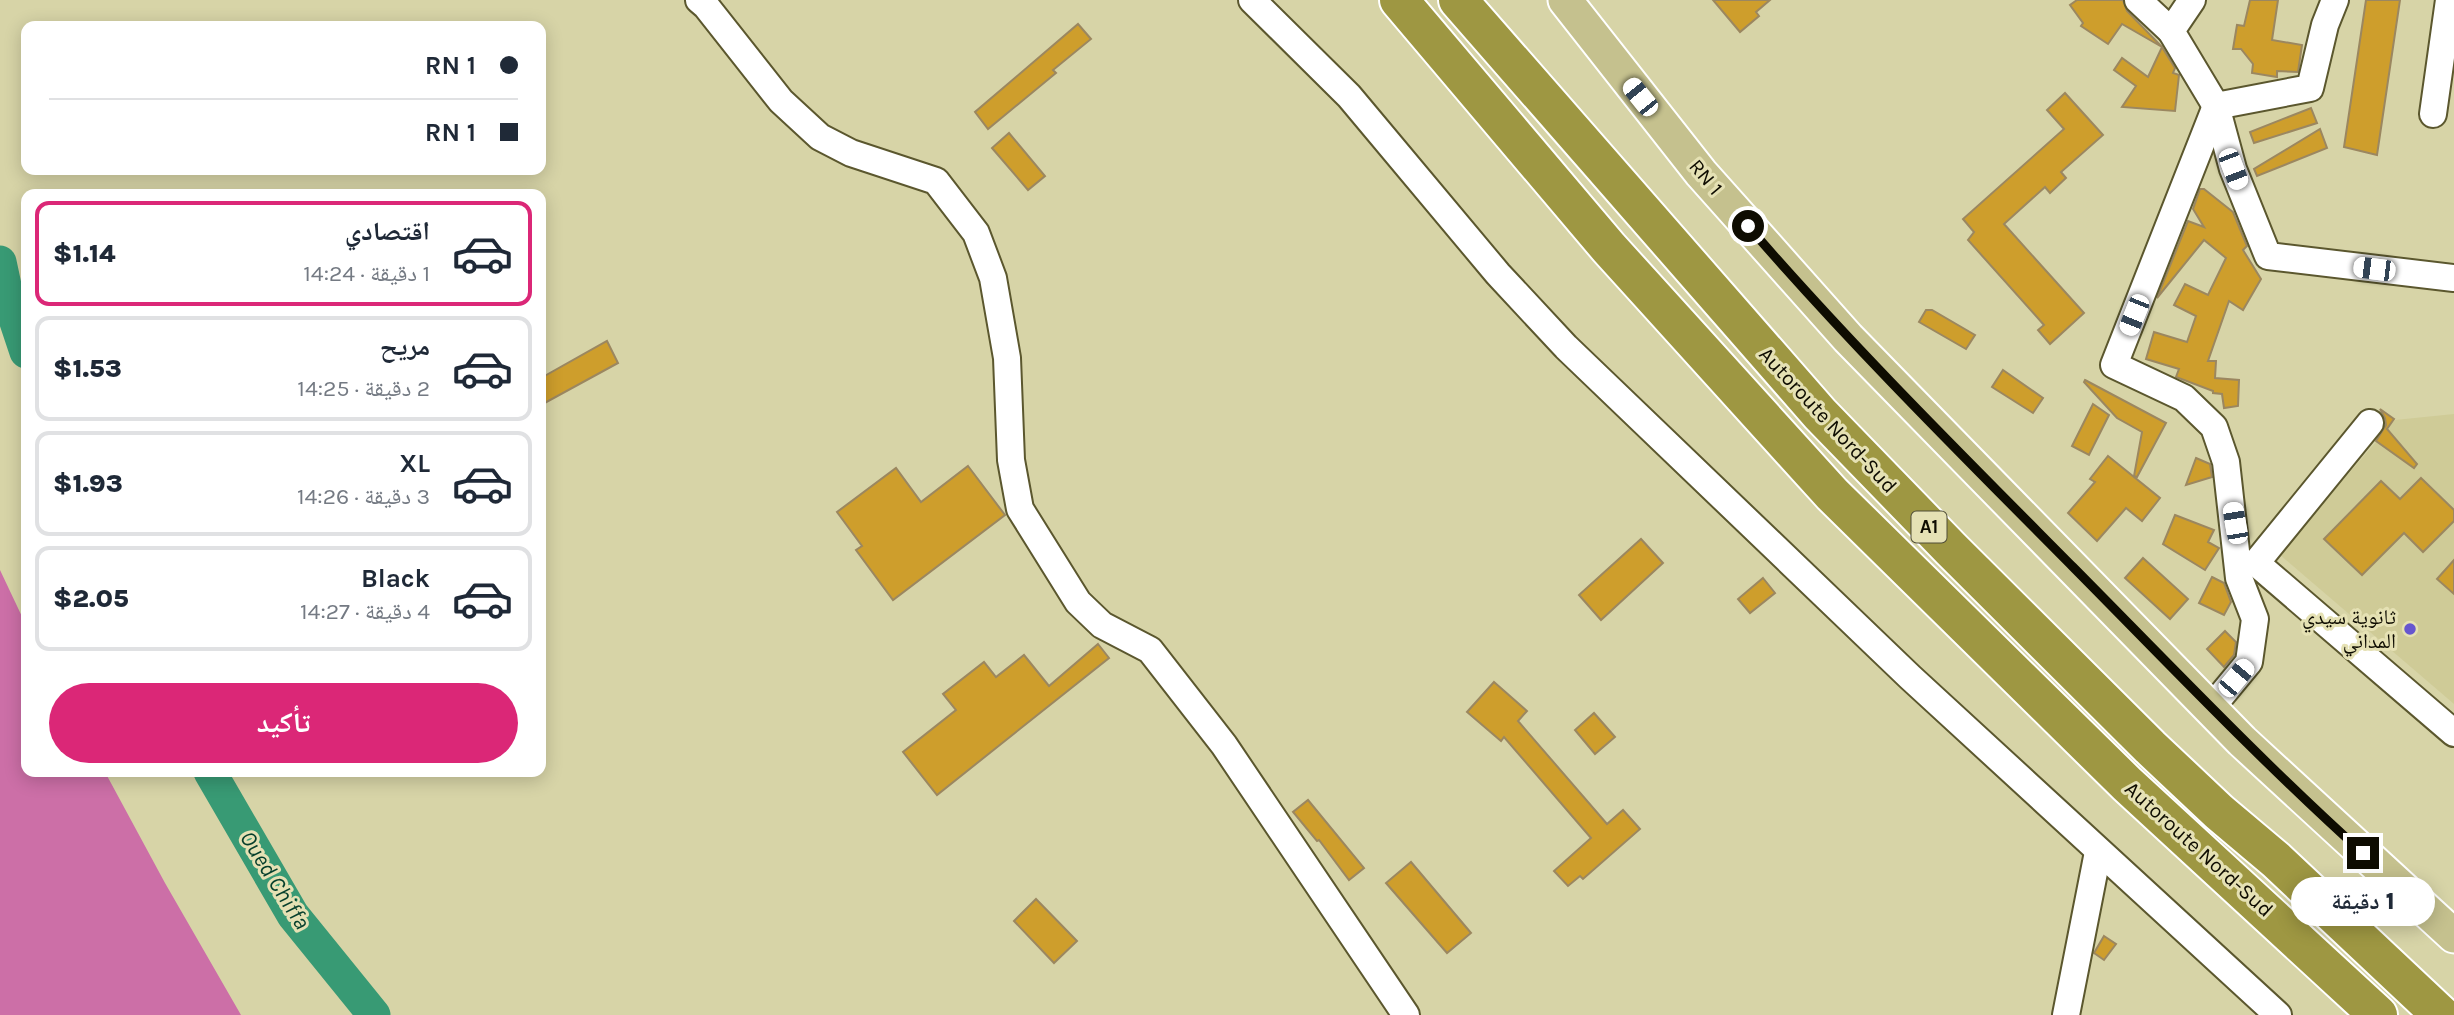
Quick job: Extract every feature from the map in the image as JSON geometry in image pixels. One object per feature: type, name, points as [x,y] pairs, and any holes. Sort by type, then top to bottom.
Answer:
[{"type":"highway","points":[[1376,0],[1390,14],[1445,53]]},
{"type":"highway","name":"Autoroute Nord-Sud","points":[[1399,0],[1609,248],[1832,494],[2127,784],[2378,1015]]},
{"type":"highway","name":"Autoroute Nord-Sud","points":[[1465,6],[1820,414],[1876,473],[2150,747],[2219,812],[2276,860],[2441,1015]]},
{"type":"main road","name":"RN 1","points":[[1565,0],[1701,173],[1795,280],[1924,417],[2299,795],[2454,936]]},
{"type":"street","points":[[699,0],[781,102],[820,137],[850,153],[936,181],[976,233],[993,278],[1007,358],[1011,460],[1020,509],[1078,602],[1102,625],[1150,650],[1224,745],[1406,1015]]},
{"type":"street","points":[[1252,0],[1349,96],[1489,263],[1566,346],[1880,649],[2278,1015]]},
{"type":"street","points":[[2138,0],[2171,31],[2216,106],[2233,169],[2268,256],[2454,278]]},
{"type":"street","points":[[2171,31],[2192,0]]},
{"type":"street","points":[[2216,106],[2310,88],[2325,25],[2335,0]]},
{"type":"street","points":[[2433,114],[2449,0]]},
{"type":"street","points":[[2211,708],[2249,662],[2255,619],[2239,578],[2226,462],[2214,427],[2184,398],[2114,365],[2216,106]]},
{"type":"street","points":[[2370,423],[2256,563],[2454,733]]},
{"type":"street","points":[[2066,1015],[2098,852]]},
{"type":"shaded area","name":"ثانوية سيدي المداني","points":[[2454,414],[2454,704],[2279,554],[2395,420]]},
{"type":"shaded area","points":[[0,570],[21,614],[21,777],[108,777],[241,1015],[0,1015]]},
{"type":"building","points":[[1713,0],[1770,0],[1756,12],[1759,16],[1740,32]]},
{"type":"building","points":[[2077,0],[2123,0],[2127,11],[2162,47],[2122,24],[2108,44],[2081,26],[2083,23],[2070,5]]},
{"type":"building","points":[[2250,0],[2278,0],[2272,40],[2302,45],[2298,72],[2277,71],[2277,77],[2252,73],[2253,64],[2241,49],[2233,49],[2237,25],[2244,26]]},
{"type":"building","points":[[2366,0],[2400,0],[2377,155],[2344,147]]},
{"type":"building","points":[[1078,24],[1091,39],[1053,70],[1056,73],[988,129],[975,112]]},
{"type":"building","points":[[2162,47],[2175,68],[2173,73],[2179,75],[2175,111],[2122,107],[2136,86],[2114,70],[2122,58],[2148,77]]},
{"type":"building","points":[[2065,93],[2103,135],[2061,172],[2066,178],[2050,193],[2045,187],[2004,224],[2084,313],[2050,344],[2038,330],[2044,325],[1968,240],[1974,232],[1963,219],[2064,129],[2047,110]]},
{"type":"building","points":[[2311,108],[2317,123],[2254,143],[2250,132]]},
{"type":"building","points":[[2320,129],[2327,148],[2257,176],[2254,169]]},
{"type":"building","points":[[1009,133],[1045,176],[1028,190],[992,148]]},
{"type":"building","points":[[2200,189],[2204,189],[2233,212],[2247,246],[2243,250],[2261,279],[2243,310],[2229,301],[2208,361],[2216,361],[2215,378],[2239,380],[2238,406],[2224,408],[2222,394],[2213,393],[2176,377],[2179,369],[2146,359],[2154,332],[2187,342],[2196,316],[2174,305],[2185,284],[2208,295],[2226,258],[2204,240],[2157,298],[2188,221],[2204,227],[2193,209]]},
{"type":"building","points":[[1926,310],[1932,310],[1975,335],[1966,349],[1919,322]]},
{"type":"building","points":[[607,341],[618,363],[546,402],[546,375]]},
{"type":"building","points":[[2003,370],[2043,398],[2033,413],[1992,387]]},
{"type":"building","points":[[2085,380],[2166,423],[2137,477],[2134,476],[2142,432],[2117,418]]},
{"type":"building","points":[[2093,404],[2109,415],[2089,455],[2072,446]]},
{"type":"building","points":[[2380,409],[2394,419],[2387,429],[2417,464],[2414,468],[2376,441],[2386,425]]},
{"type":"building","points":[[2108,456],[2160,498],[2142,521],[2126,508],[2097,541],[2068,513],[2095,482],[2090,479]]},
{"type":"building","points":[[2196,458],[2210,464],[2212,477],[2186,485]]},
{"type":"building","points":[[968,466],[1005,515],[893,600],[856,550],[862,546],[837,512],[896,468],[921,502]]},
{"type":"building","points":[[2421,478],[2454,510],[2454,521],[2423,552],[2404,533],[2362,575],[2324,539],[2381,481],[2400,499]]},
{"type":"building","points":[[2175,515],[2214,530],[2208,542],[2219,548],[2205,570],[2163,544]]},
{"type":"building","points":[[1641,539],[1663,563],[1601,620],[1579,595]]},
{"type":"building","points":[[2143,558],[2188,599],[2170,619],[2125,578]]},
{"type":"building","points":[[2454,560],[2454,594],[2437,579]]},
{"type":"building","points":[[2212,577],[2224,583],[2231,602],[2224,615],[2199,603]]},
{"type":"building","points":[[1763,578],[1775,593],[1750,613],[1738,599]]},
{"type":"building","points":[[2225,631],[2236,642],[2234,655],[2224,667],[2207,649]]},
{"type":"building","points":[[1098,644],[1109,658],[937,795],[903,752],[956,710],[943,694],[984,662],[996,677],[1024,655],[1049,686]]},
{"type":"building","points":[[1494,682],[1527,711],[1518,721],[1607,824],[1623,810],[1640,829],[1583,879],[1580,876],[1568,886],[1554,871],[1591,838],[1504,737],[1501,741],[1467,712]]},
{"type":"building","points":[[1594,713],[1615,737],[1595,754],[1575,730]]},
{"type":"building","points":[[1308,800],[1364,868],[1349,880],[1319,840],[1317,841],[1293,812]]},
{"type":"building","points":[[1411,862],[1471,933],[1447,953],[1386,883]]},
{"type":"building","points":[[1036,899],[1077,941],[1054,963],[1014,921]]},
{"type":"building","points":[[2104,936],[2116,944],[2104,960],[2094,953]]},
{"type":"waterway","name":"Oued Chiffa","points":[[0,262],[7,295],[21,337]]},
{"type":"waterway","name":"Oued Chiffa","points":[[213,777],[293,915],[374,1015]]},
{"type":"place","name":"ثانوية سيدي المداني","points":[[2410,629]]},
{"type":"route","points":[[1748,226],[1848,338],[1924,417],[2242,741],[2363,853]]}]
